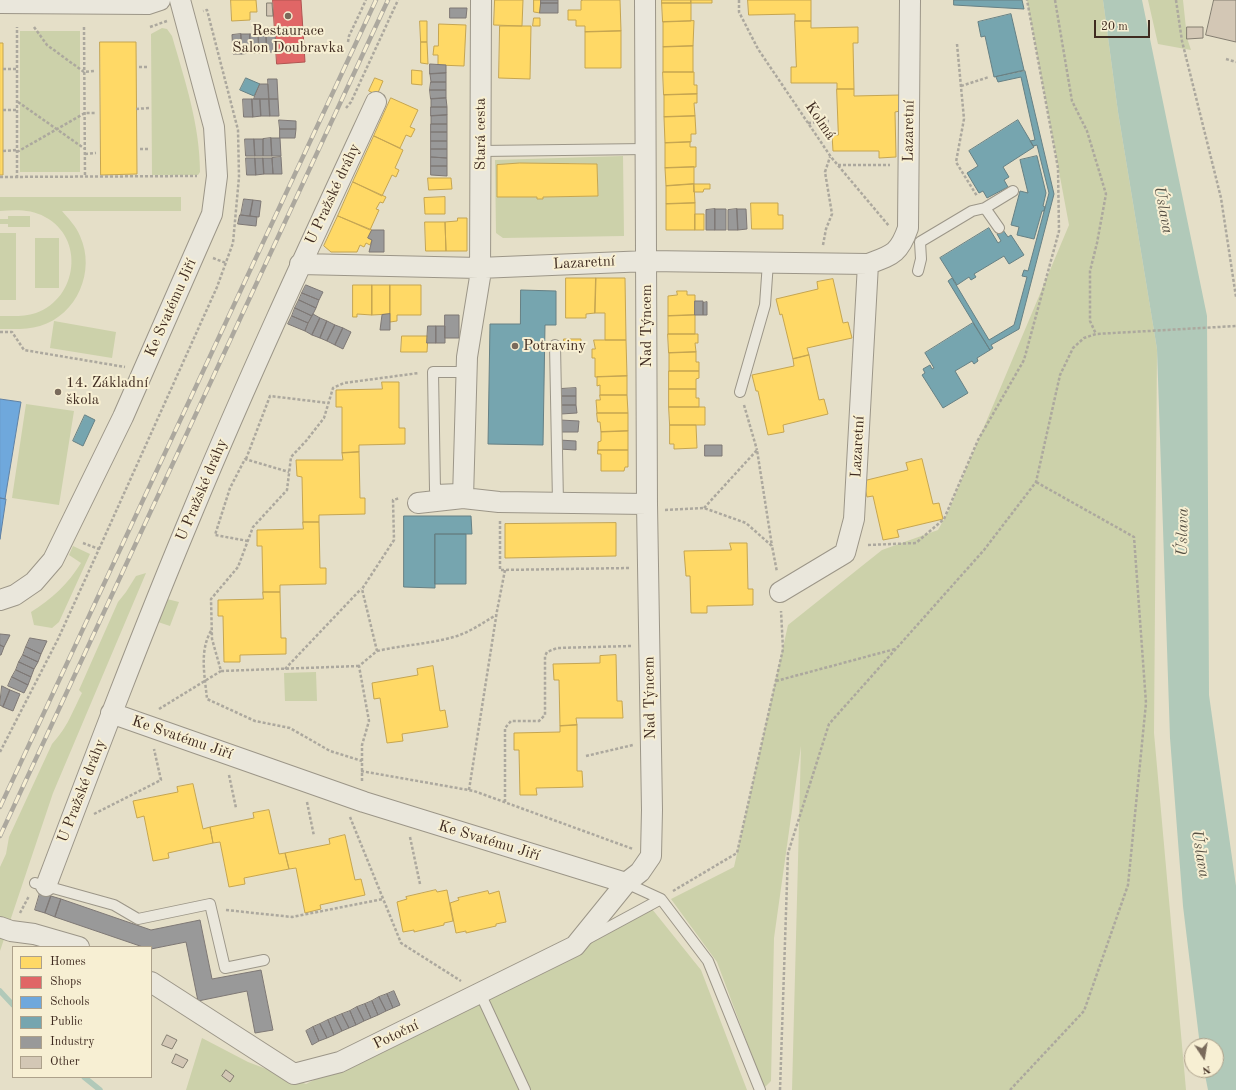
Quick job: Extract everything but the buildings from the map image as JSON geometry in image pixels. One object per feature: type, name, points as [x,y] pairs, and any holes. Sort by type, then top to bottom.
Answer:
[{"type":"street","points":[[0,3],[148,4],[160,0]]},
{"type":"street","name":"Ke Svatému Jiří","points":[[0,600],[15,595],[34,582],[53,560],[123,417],[212,214],[217,176],[214,127],[180,0]]},
{"type":"street","name":"Stará cesta","points":[[464,494],[467,357],[480,276],[482,0]]},
{"type":"street","name":"Nad Týncem","points":[[645,0],[648,261],[655,507],[651,856]]},
{"type":"street","name":"Lazaretní","points":[[300,264],[479,268],[648,261],[868,264],[892,256],[905,235],[908,165],[910,0]]},
{"type":"street","name":"U Pražské dráhy","points":[[41,884],[68,827],[111,713],[196,504],[300,264],[376,102]]},
{"type":"street","name":"Lazaretní","points":[[845,553],[854,519],[868,264]]},
{"type":"street","points":[[418,503],[464,494],[499,502],[655,507]]},
{"type":"street","points":[[780,592],[845,553]]},
{"type":"street","name":"Ke Svatému Jiří","points":[[111,713],[364,802],[626,883]]},
{"type":"street","points":[[626,883],[640,872],[651,856]]},
{"type":"street","name":"Potoční","points":[[152,983],[294,1074],[340,1062],[575,946],[626,883]]},
{"type":"street","points":[[5,929],[34,934],[75,946]]},
{"type":"lane","points":[[481,151],[646,149]]},
{"type":"lane","points":[[918,271],[921,259],[920,242],[972,211],[985,208],[1013,191]]},
{"type":"lane","points":[[985,208],[998,228]]},
{"type":"lane","points":[[740,392],[765,305],[768,262]]},
{"type":"lane","points":[[555,345],[558,503]]},
{"type":"lane","points":[[464,494],[435,490],[433,372],[467,372]]},
{"type":"lane","name":"Ke Svatému Jiří","points":[[626,883],[661,899],[708,961],[760,1090]]},
{"type":"lane","points":[[41,884],[114,905],[138,919],[210,904],[225,968],[264,960]]},
{"type":"lane","points":[[575,946],[661,899]]},
{"type":"lane","points":[[480,994],[525,1090]]},
{"type":"path","points":[[348,42],[349,36],[366,0]]},
{"type":"path","points":[[346,108],[351,102],[398,0]]},
{"type":"path","name":"Kolmá","points":[[739,0],[739,12],[758,49],[831,157],[905,235]]},
{"type":"path","points":[[845,553],[855,552],[870,544],[916,543],[944,519],[978,440],[1024,360],[1058,231],[1058,168],[1027,0]]},
{"type":"path","points":[[1055,0],[1072,101],[1087,131],[1106,194],[1097,244],[1090,271],[1090,321],[1096,334]]},
{"type":"path","points":[[1176,0],[1182,41],[1220,198],[1236,297]]},
{"type":"path","points":[[17,27],[17,178]]},
{"type":"path","points":[[34,27],[47,45],[84,72],[95,72]]},
{"type":"path","points":[[84,27],[85,177]]},
{"type":"path","points":[[957,44],[964,119],[956,162],[985,208]]},
{"type":"path","points":[[1226,59],[1236,62]]},
{"type":"path","points":[[139,67],[149,67]]},
{"type":"path","points":[[3,69],[17,69]]},
{"type":"path","points":[[961,86],[989,77]]},
{"type":"path","points":[[17,102],[85,149]]},
{"type":"path","points":[[136,109],[149,108]]},
{"type":"path","points":[[3,110],[17,110]]},
{"type":"path","points":[[3,151],[17,151],[85,112],[96,113]]},
{"type":"path","points":[[808,123],[829,121]]},
{"type":"path","points":[[140,149],[149,149]]},
{"type":"path","points":[[85,154],[96,153]]},
{"type":"path","points":[[822,248],[826,229],[832,214],[825,172],[831,157]]},
{"type":"path","points":[[838,165],[908,165]]},
{"type":"path","points":[[0,178],[217,176]]},
{"type":"path","points":[[0,752],[58,639],[226,263],[234,244],[236,216]]},
{"type":"path","points":[[206,255],[226,263]]},
{"type":"path","points":[[780,1090],[788,853],[828,724],[984,550],[1036,482],[1060,375],[1073,348],[1084,338],[1096,334],[1234,326]]},
{"type":"path","points":[[0,332],[12,332],[24,350],[128,368]]},
{"type":"path","points":[[221,671],[211,631],[211,599],[238,567],[253,527],[287,490],[292,457],[324,418],[333,388],[344,383],[433,372]]},
{"type":"path","points":[[661,899],[737,853],[783,649],[780,592],[757,450],[740,392]]},
{"type":"path","points":[[248,541],[215,536],[230,488],[244,459],[246,459],[270,396],[328,403]]},
{"type":"path","points":[[704,508],[757,450]]},
{"type":"path","points":[[246,459],[289,472]]},
{"type":"path","points":[[1010,1090],[1084,1011],[1128,885],[1146,703],[1134,537],[1036,482]]},
{"type":"path","points":[[285,669],[362,589],[394,540],[393,500],[414,494],[418,503]]},
{"type":"path","points":[[499,502],[500,570],[629,568]]},
{"type":"path","points":[[655,507],[704,508],[746,523],[772,546]]},
{"type":"path","points":[[65,536],[99,549]]},
{"type":"path","points":[[469,790],[496,615],[505,570]]},
{"type":"path","points":[[362,589],[377,651]]},
{"type":"path","points":[[68,827],[161,780],[143,725],[221,671],[359,666],[377,651],[438,641],[458,635],[475,628],[496,615]]},
{"type":"path","points":[[211,631],[205,641],[207,699],[255,722],[290,728],[330,751],[362,761]]},
{"type":"path","points":[[505,802],[505,728],[511,721],[539,721],[545,716],[545,656],[547,652],[557,648],[634,646]]},
{"type":"path","points":[[776,680],[896,648]]},
{"type":"path","points":[[359,666],[369,721],[362,746],[361,771],[364,802]]},
{"type":"path","points":[[586,756],[635,744]]},
{"type":"path","points":[[224,753],[236,808]]},
{"type":"path","points":[[361,771],[469,790],[651,856]]},
{"type":"path","points":[[303,780],[314,836]]},
{"type":"path","points":[[342,794],[402,943],[480,994]]},
{"type":"path","points":[[405,815],[420,884]]},
{"type":"path","points":[[5,929],[41,884]]},
{"type":"path","points":[[211,909],[292,917],[383,899]]},
{"type":"shaded area","points":[[1027,0],[1103,0],[1118,112],[1157,349],[1154,733],[1186,1090],[792,1090],[801,746],[774,938],[771,1081],[764,1088],[717,962],[671,899],[734,867],[788,625],[882,550],[938,530],[949,510],[1069,225]]},
{"type":"shaded area","points":[[1148,0],[1183,0],[1187,38],[1191,50],[1158,44]]},
{"type":"shaded area","points":[[162,28],[167,29],[172,36],[187,86],[195,120],[200,172],[198,175],[152,175],[151,34]]},
{"type":"shaded area","points":[[20,31],[80,31],[80,172],[20,172]]},
{"type":"shaded area","points":[[623,156],[624,236],[503,238],[496,233],[495,160]],"holes":[[[570,163],[597,164],[598,196],[543,197],[543,199],[537,199],[537,197],[498,197],[497,165]]]},
{"type":"shaded area","points":[[0,197],[181,197],[181,211],[62,211],[72,222],[80,236],[84,249],[86,263],[80,290],[73,302],[64,312],[53,320],[40,326],[30,328],[0,329],[0,316],[18,316],[36,313],[50,305],[61,295],[68,282],[71,267],[71,253],[66,239],[58,227],[40,214],[17,210],[0,211]]},
{"type":"shaded area","points":[[8,216],[30,216],[30,227],[8,227],[8,224],[0,224],[0,219],[8,219]]},
{"type":"shaded area","points":[[0,233],[16,233],[16,300],[0,300]]},
{"type":"shaded area","points":[[35,238],[59,238],[59,288],[35,288]]},
{"type":"shaded area","points":[[54,321],[116,332],[112,358],[50,348]]},
{"type":"shaded area","points":[[26,404],[74,411],[59,505],[12,498]]},
{"type":"shaded area","points":[[73,546],[90,554],[59,622],[52,628],[34,625],[31,612],[46,602],[59,590],[71,578],[81,563],[69,555]]},
{"type":"shaded area","points":[[146,573],[53,793],[0,951],[0,867],[6,854],[9,837],[52,744],[66,725],[82,693],[79,690],[118,602],[136,576]]},
{"type":"shaded area","points":[[167,599],[179,602],[170,626],[158,622]]},
{"type":"shaded area","points":[[316,672],[317,701],[285,701],[284,673]]},
{"type":"shaded area","points":[[652,909],[701,970],[747,1090],[186,1090],[202,1038],[248,1062],[306,1084]]},
{"type":"water","name":"Úslava","points":[[1103,0],[1142,0],[1207,316],[1209,695],[1236,886],[1236,1090],[1208,1090],[1206,1078],[1224,1078],[1224,1038],[1199,1038],[1183,906],[1170,738],[1157,349],[1118,112]]},
{"type":"waterway","points":[[0,991],[12,1004]]},
{"type":"waterway","points":[[85,1078],[100,1090]]},
{"type":"railway","points":[[0,807],[376,0]]},
{"type":"railway","points":[[0,836],[388,0]]},
{"type":"place","name":"Restaurace Salon Doubravka","points":[[288,16]]},
{"type":"place","name":"Potraviny","points":[[515,346]]},
{"type":"place","name":"14. Základní škola","points":[[58,392]]}]
